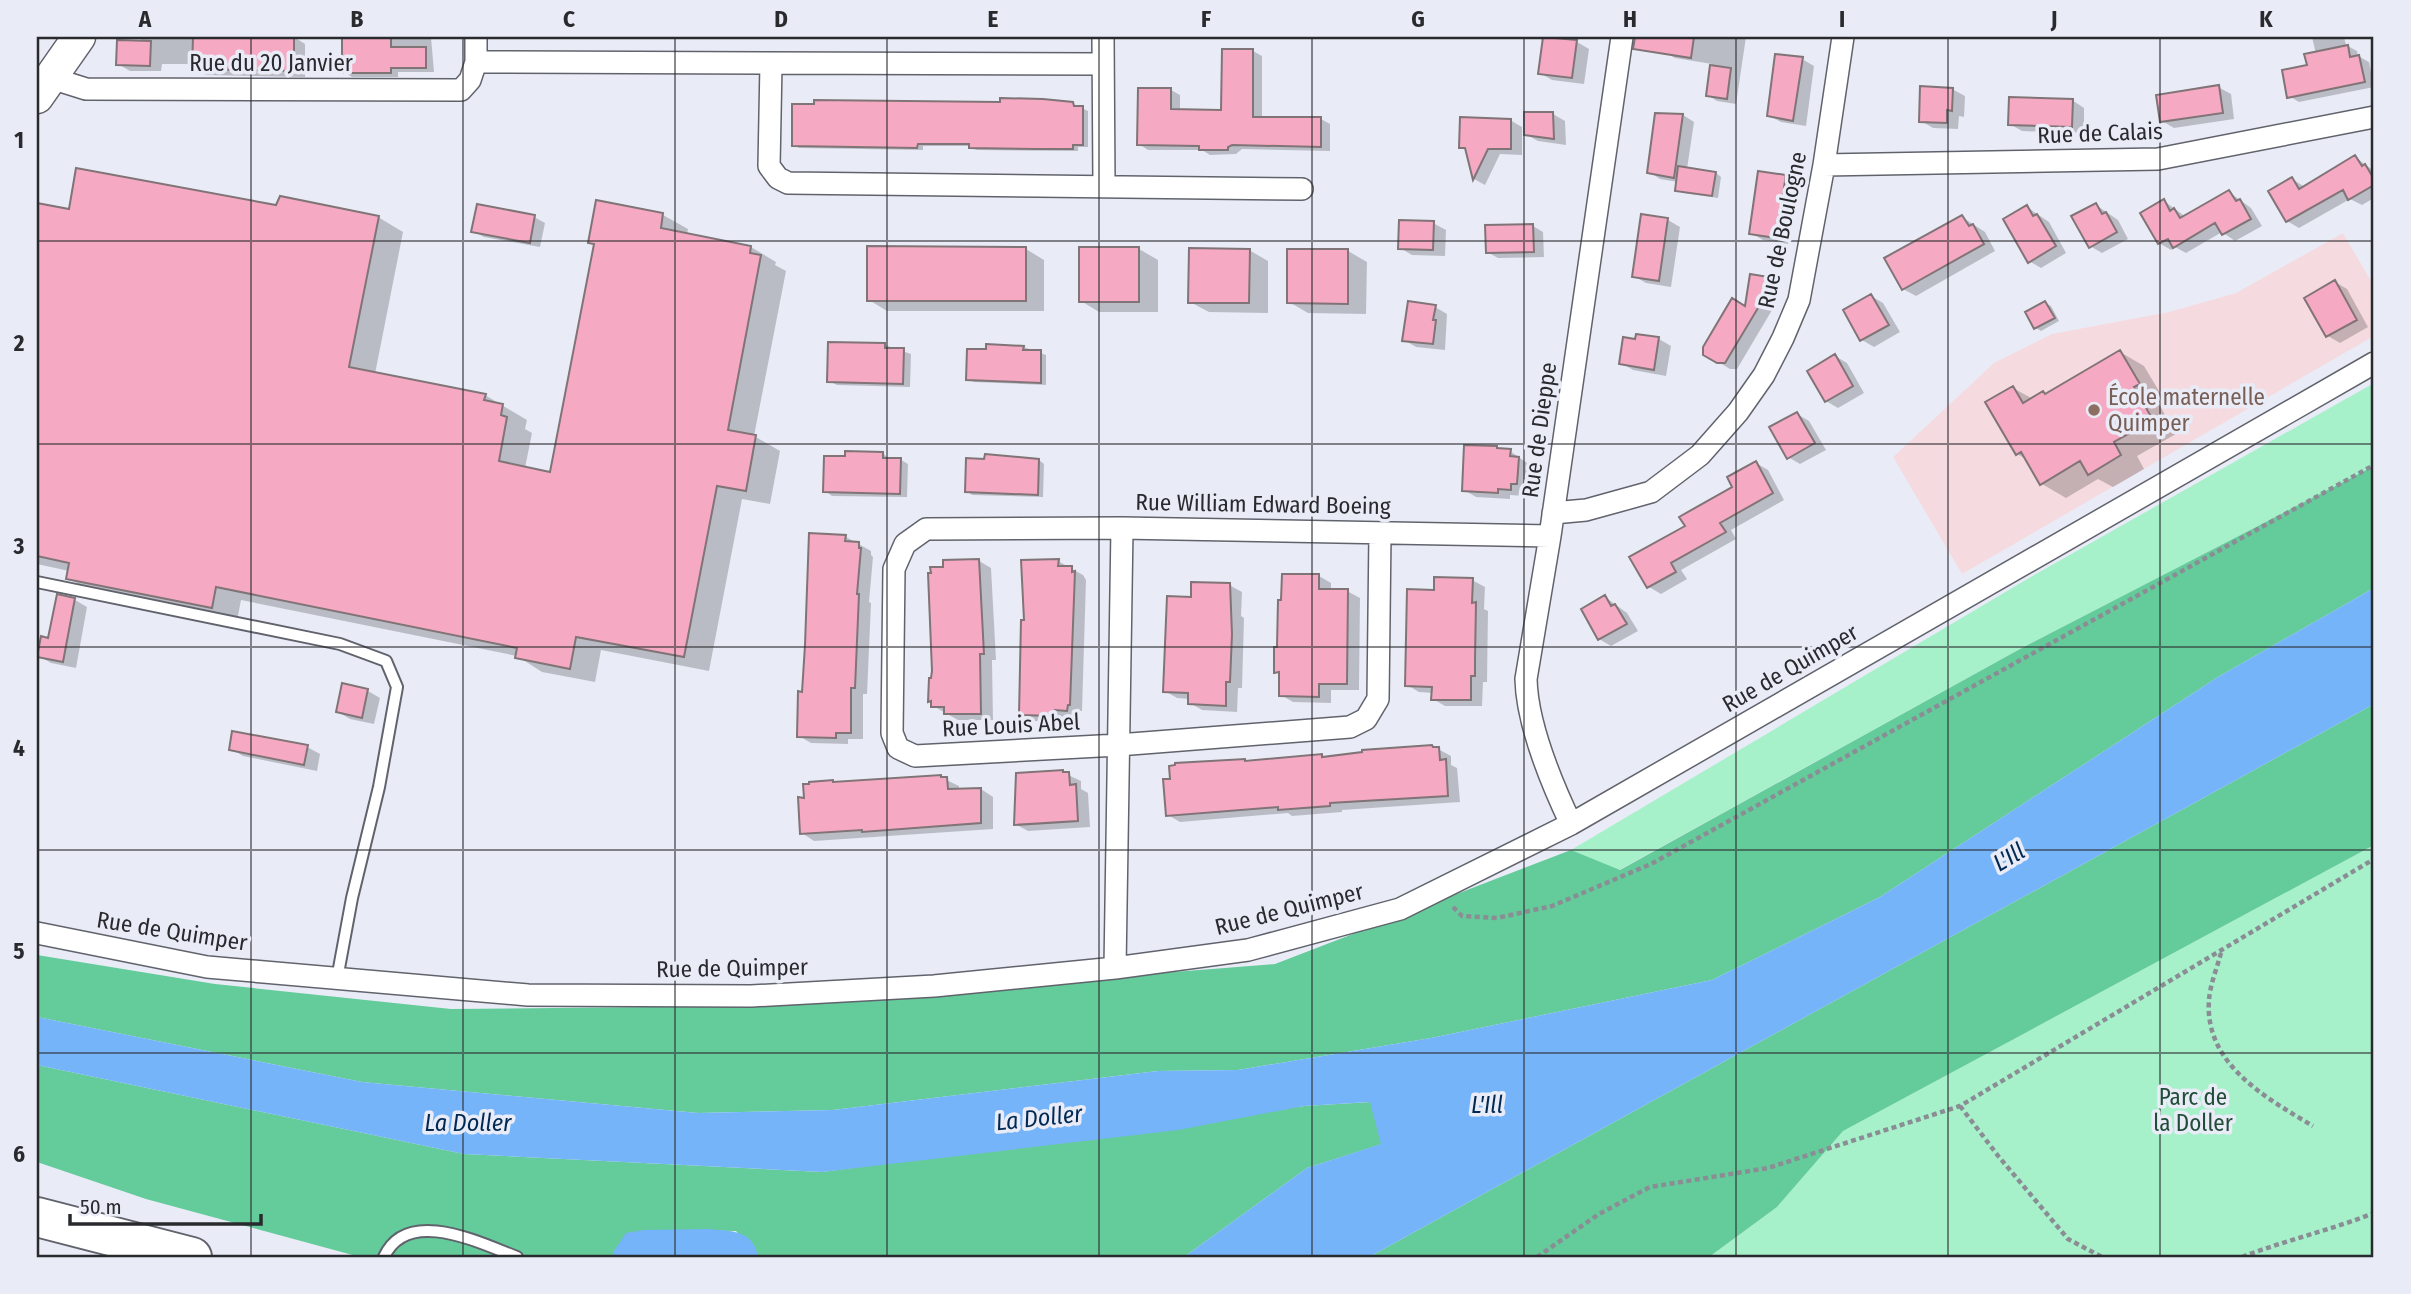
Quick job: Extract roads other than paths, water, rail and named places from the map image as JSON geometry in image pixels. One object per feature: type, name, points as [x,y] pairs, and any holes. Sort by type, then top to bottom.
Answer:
[{"type":"highway","points":[[37,1217],[192,1257]]},
{"type":"main road","points":[[44,87],[79,37]]},
{"type":"street","name":"Rue du 20 Janvier","points":[[44,87],[461,90],[470,80],[476,62],[476,37]]},
{"type":"street","points":[[1103,37],[1104,186]]},
{"type":"street","name":"Rue de Dieppe","points":[[1572,824],[1533,725],[1526,695],[1526,679],[1550,536],[1622,37]]},
{"type":"street","name":"Rue de Boulogne","points":[[1553,513],[1586,510],[1651,492],[1700,455],[1738,412],[1764,375],[1799,300],[1824,165],[1843,37]]},
{"type":"street","points":[[476,62],[1102,64]]},
{"type":"street","points":[[771,64],[769,166],[778,178],[788,183],[1302,189]]},
{"type":"street","name":"Rue de Calais","points":[[1824,165],[2158,159],[2374,117]]},
{"type":"street","name":"Rue de Quimper","points":[[37,933],[208,967],[528,995],[751,996],[934,986],[1115,968],[1248,950],[1400,909],[1572,824],[2374,363]]},
{"type":"street","name":"Rue William Edward Boeing","points":[[1115,968],[1122,528],[1550,536]]},
{"type":"street","name":"Rue Louis Abel","points":[[1122,528],[926,529],[905,544],[894,569],[892,733],[898,748],[915,756],[1118,745],[1350,727],[1366,719],[1378,699],[1380,533]]},
{"type":"lane","points":[[37,582],[340,644],[386,662],[397,687],[379,787],[352,898],[337,979]]},
{"type":"lane","points":[[384,1257],[403,1235],[430,1230],[468,1238],[517,1257]]},
{"type":"water","name":"L'Ill","points":[[2374,588],[2374,704],[1369,1257],[1184,1257],[1307,1168],[1381,1144],[1370,1102],[1304,1106],[1178,1130],[822,1172],[464,1154],[37,1065],[37,1017],[362,1082],[698,1113],[833,1110],[1158,1071],[1238,1070],[1431,1038],[1712,980],[1880,897],[2218,677]]},
{"type":"water","points":[[708,1229],[733,1232],[746,1237],[756,1248],[758,1257],[614,1257],[614,1251],[626,1233],[644,1230]]},
{"type":"place","name":"École maternelle Quimper","points":[[2094,410]]},
{"type":"park label","name":"Parc de la Doller","points":[[2193,1110]]},
{"type":"water label","name":"La Doller","points":[[1039,1118]]},
{"type":"water label","name":"La Doller","points":[[468,1123]]}]
